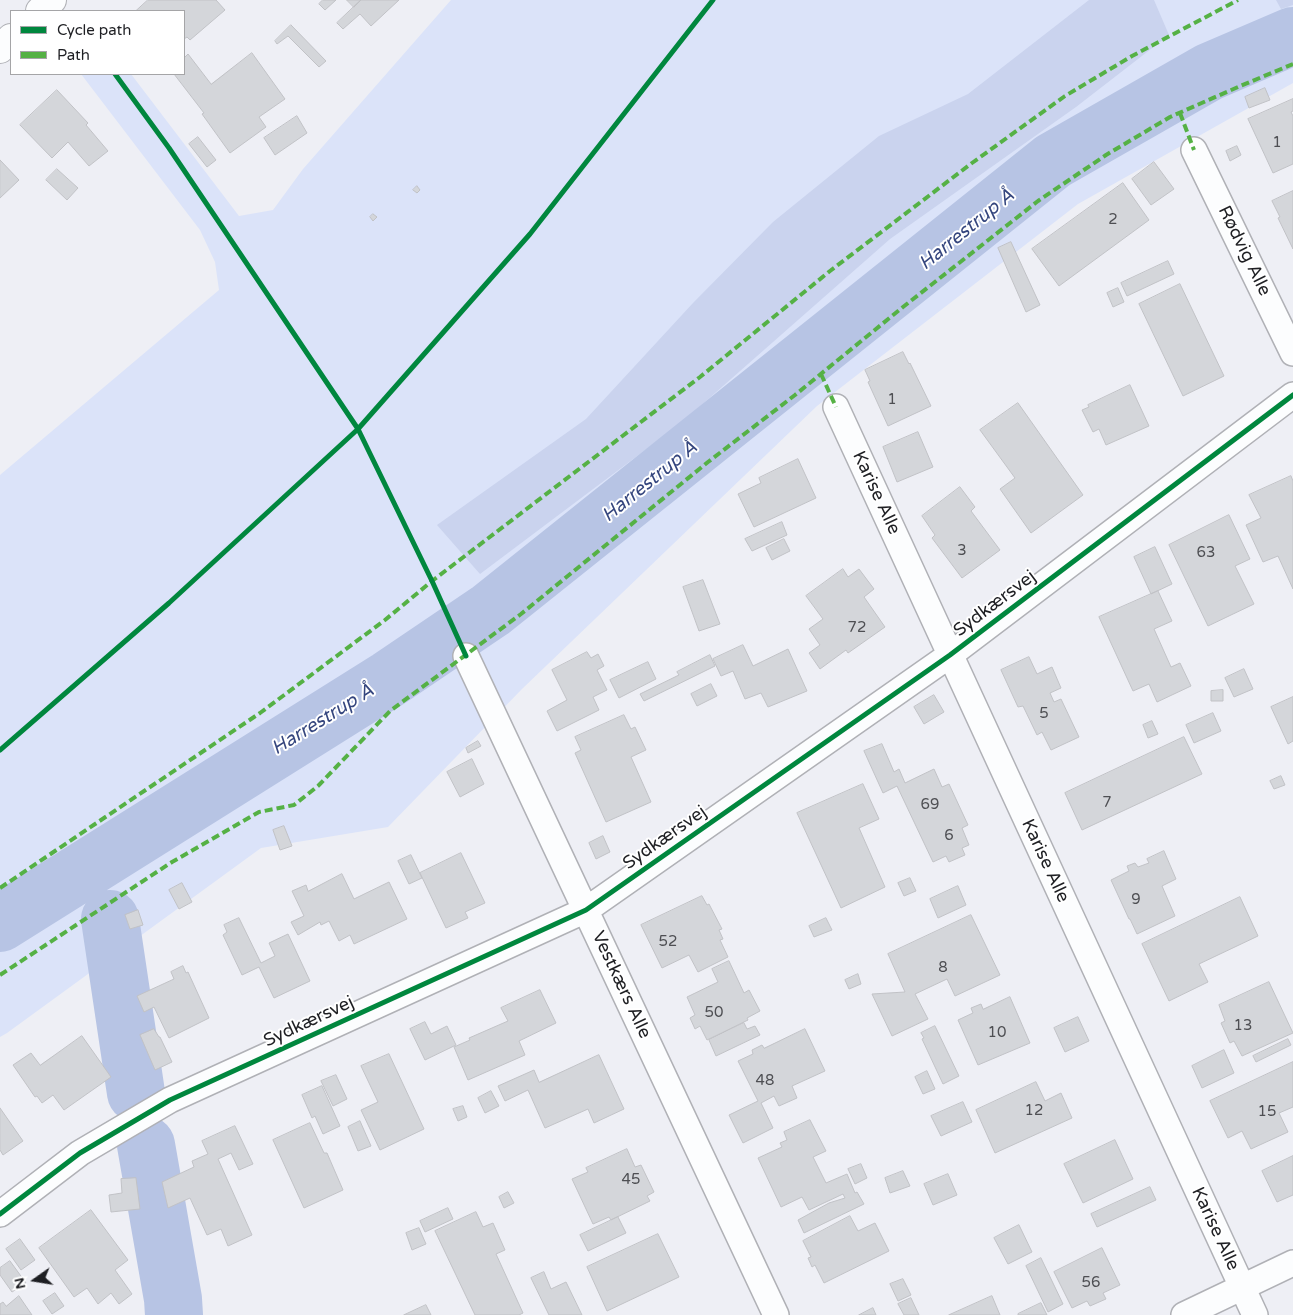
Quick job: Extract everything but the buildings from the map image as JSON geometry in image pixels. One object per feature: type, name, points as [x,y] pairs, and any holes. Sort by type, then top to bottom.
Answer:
[{"type":"street","points":[[41,10],[52,0]]},
{"type":"street","points":[[0,49],[10,39]]},
{"type":"street","name":"Rødvig Alle","points":[[1194,150],[1293,353]]},
{"type":"street","name":"Sydkærsvej","points":[[0,1214],[80,1153],[170,1100],[586,910],[950,655],[1293,395]]},
{"type":"street","name":"Karise Alle","points":[[836,407],[1255,1315]]},
{"type":"street","name":"Vestkærs Alle","points":[[466,656],[586,910],[766,1312]]},
{"type":"street","points":[[1184,1315],[1293,1263]]},
{"type":"shaded area","points":[[451,0],[1293,0],[1293,83],[1078,204],[817,406],[522,689],[388,827],[261,848],[0,1037],[0,475],[219,290],[215,262],[200,230],[82,75],[132,75],[239,216],[273,210],[303,169]]},
{"type":"shaded area","points":[[1089,0],[1154,0],[1169,35],[1076,107],[890,239],[681,423],[480,574],[437,525],[586,419],[693,303],[773,222],[879,136],[968,94]]},
{"type":"shaded area","points":[[1276,0],[1293,0],[1293,5],[1281,9]]},
{"type":"waterway","name":"Harrestrup Å","points":[[0,923],[389,679],[491,610],[1053,161],[1209,72],[1293,36]]},
{"type":"waterway","points":[[110,919],[136,1093]]},
{"type":"waterway","points":[[146,1145],[173,1299],[174,1315]]},
{"type":"marked path","points":[[0,888],[260,713],[385,620],[432,581],[700,377],[830,271],[972,163],[1065,96],[1132,56],[1238,0]]},
{"type":"marked path","points":[[0,975],[172,862],[259,812],[294,805],[318,786],[390,711],[521,614],[708,462],[1038,201],[1106,155],[1170,117],[1293,64]]},
{"type":"marked path","points":[[1180,113],[1194,150]]},
{"type":"marked path","points":[[821,374],[836,407]]},
{"type":"cycle path","points":[[0,750],[169,603],[358,429],[530,234],[713,0]]},
{"type":"cycle path","points":[[116,75],[169,148],[358,429],[432,581],[466,656]]},
{"type":"cycle path","points":[[0,1214],[80,1153],[170,1100],[586,910],[950,655],[1293,395]]}]
